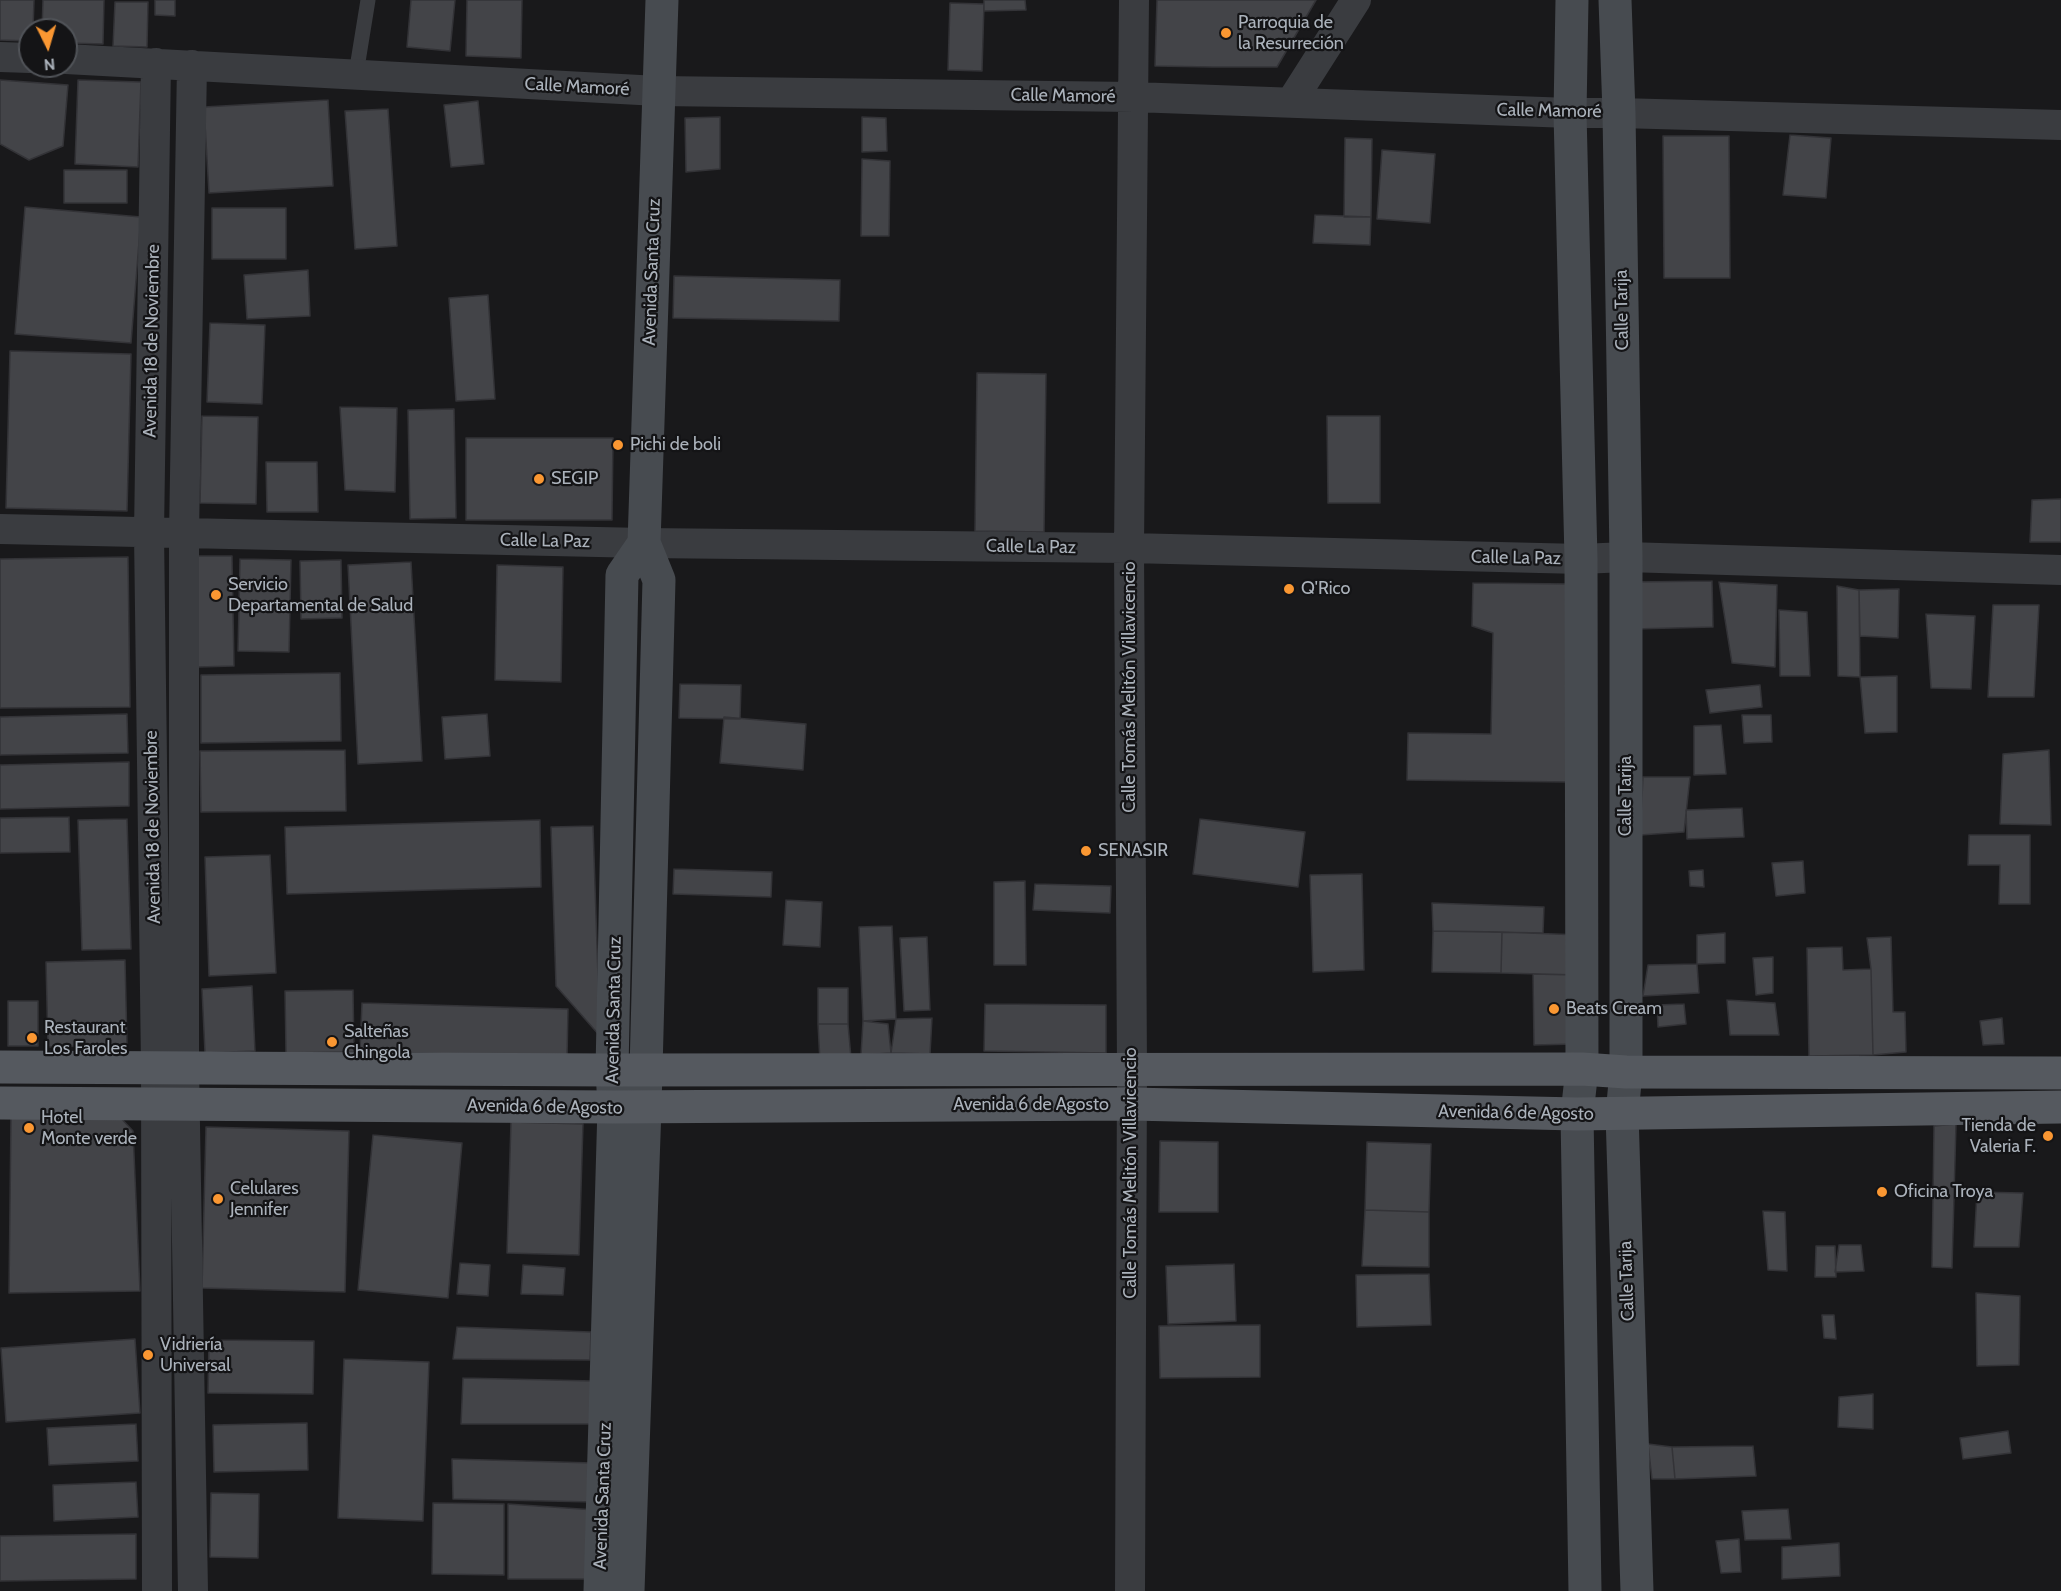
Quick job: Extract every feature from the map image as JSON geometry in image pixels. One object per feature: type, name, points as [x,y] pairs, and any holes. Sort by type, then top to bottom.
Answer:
[{"type":"main road","name":"Avenida 6 de Agosto","points":[[0,1067],[612,1070],[1582,1069],[1626,1072],[2061,1074]]},
{"type":"main road","name":"Avenida 6 de Agosto","points":[[0,1103],[629,1107],[1131,1104],[1577,1114],[2061,1107]]},
{"type":"street","name":"Avenida Santa Cruz","points":[[600,1591],[629,1107],[645,1070],[659,580],[644,543],[662,0]]},
{"type":"street","name":"Calle Tomás Melitón Villavicencio","points":[[1130,1591],[1132,1070],[1129,548],[1134,0]]},
{"type":"street","points":[[1290,102],[1356,0]]},
{"type":"street","points":[[1572,0],[1570,113],[1581,559],[1582,1069],[1577,1114],[1586,1591]]},
{"type":"street","name":"Calle Tarija","points":[[1615,0],[1626,558],[1626,1072],[1622,1114],[1636,1591]]},
{"type":"street","points":[[0,57],[18,58]]},
{"type":"street","name":"Calle Mamoré","points":[[78,60],[658,91],[1134,97],[1570,113],[1619,112],[2061,125]]},
{"type":"street","name":"Avenida 18 de Noviembre","points":[[156,63],[149,533],[193,1591]]},
{"type":"street","name":"Avenida 18 de Noviembre","points":[[170,1067],[184,534],[192,65]]},
{"type":"street","name":"Calle La Paz","points":[[0,529],[644,543],[1129,548],[2061,570]]},
{"type":"street","name":"Avenida Santa Cruz","points":[[628,1591],[629,1107],[612,1070],[621,575],[644,543]]},
{"type":"street","name":"Avenida 18 de Noviembre","points":[[157,1591],[171,1103]]},
{"type":"lane","points":[[356,74],[368,0]]},
{"type":"building","points":[[0,0],[34,0],[33,18],[18,18],[18,41],[0,40]]},
{"type":"building","points":[[43,0],[104,0],[103,44],[78,43],[78,18],[42,18]]},
{"type":"building","points":[[155,0],[175,0],[175,16],[155,15]]},
{"type":"building","points":[[411,0],[455,0],[450,51],[407,47]]},
{"type":"building","points":[[467,0],[522,0],[521,58],[466,56]]},
{"type":"building","points":[[984,0],[1025,0],[1026,10],[984,11]]},
{"type":"building","name":"Parroquia de la Resurreción","points":[[1157,0],[1316,0],[1277,67],[1212,67],[1155,66]]},
{"type":"building","points":[[115,2],[148,2],[147,47],[113,46]]},
{"type":"building","points":[[950,3],[984,4],[982,71],[948,70]]},
{"type":"building","points":[[0,80],[68,85],[63,146],[29,160],[0,144]]},
{"type":"building","points":[[78,80],[141,82],[138,167],[75,164]]},
{"type":"building","points":[[328,100],[333,186],[209,193],[204,107]]},
{"type":"building","points":[[478,101],[484,164],[451,167],[444,105]]},
{"type":"building","points":[[388,109],[397,246],[355,249],[345,111]]},
{"type":"building","points":[[720,117],[720,169],[686,172],[685,118]]},
{"type":"building","points":[[862,117],[886,118],[887,151],[862,152]]},
{"type":"building","points":[[1790,135],[1831,138],[1826,198],[1783,195]]},
{"type":"building","points":[[1663,136],[1729,136],[1730,278],[1664,278]]},
{"type":"building","points":[[1345,138],[1372,139],[1371,217],[1344,217]]},
{"type":"building","points":[[1382,150],[1435,154],[1430,223],[1377,219]]},
{"type":"building","points":[[862,159],[890,161],[889,236],[861,236]]},
{"type":"building","points":[[64,170],[127,170],[127,203],[64,203]]},
{"type":"building","points":[[25,207],[141,217],[131,343],[15,334]]},
{"type":"building","points":[[212,208],[286,208],[286,259],[212,259]]},
{"type":"building","points":[[1315,215],[1371,217],[1370,245],[1313,243]]},
{"type":"building","points":[[308,270],[310,316],[247,319],[244,275]]},
{"type":"building","points":[[674,276],[840,280],[839,321],[673,318]]},
{"type":"building","points":[[488,295],[495,399],[456,401],[449,298]]},
{"type":"building","points":[[210,323],[265,325],[262,404],[207,402]]},
{"type":"building","points":[[10,351],[131,354],[127,511],[6,508]]},
{"type":"building","points":[[977,373],[1046,374],[1044,532],[975,531]]},
{"type":"building","points":[[340,407],[397,408],[395,492],[345,490]]},
{"type":"building","points":[[454,409],[456,518],[410,519],[408,410]]},
{"type":"building","points":[[202,416],[258,417],[256,504],[200,503]]},
{"type":"building","points":[[1327,416],[1380,416],[1380,503],[1328,503]]},
{"type":"building","name":"SEGIP","points":[[466,438],[613,438],[612,520],[466,520]]},
{"type":"building","points":[[266,462],[317,462],[318,512],[267,512]]},
{"type":"building","points":[[2061,499],[2061,542],[2030,542],[2032,500]]},
{"type":"building","points":[[196,556],[232,556],[234,666],[198,667]]},
{"type":"building","points":[[128,557],[130,707],[0,708],[0,559]]},
{"type":"building","points":[[240,559],[291,560],[289,652],[238,651]]},
{"type":"building","points":[[341,560],[342,618],[301,619],[300,561]]},
{"type":"building","points":[[411,562],[422,761],[358,764],[348,565]]},
{"type":"building","points":[[497,565],[563,567],[561,682],[495,680]]},
{"type":"building","points":[[1712,581],[1713,627],[1634,629],[1633,582]]},
{"type":"building","points":[[1719,582],[1777,585],[1775,667],[1732,663]]},
{"type":"building","points":[[1473,583],[1572,584],[1569,782],[1407,780],[1408,733],[1491,734],[1493,633],[1472,626]]},
{"type":"building","points":[[1837,586],[1859,590],[1860,677],[1838,676]]},
{"type":"building","points":[[1899,589],[1898,638],[1860,636],[1859,590]]},
{"type":"building","points":[[1993,605],[2039,605],[2034,697],[1988,697]]},
{"type":"building","points":[[1779,610],[1807,612],[1810,676],[1780,676]]},
{"type":"building","points":[[1926,614],[1975,616],[1971,689],[1931,688]]},
{"type":"building","points":[[340,673],[341,741],[201,743],[201,675]]},
{"type":"building","points":[[1897,676],[1897,732],[1865,733],[1860,677]]},
{"type":"building","points":[[680,684],[741,685],[740,719],[679,718]]},
{"type":"building","points":[[1760,685],[1762,707],[1710,713],[1706,690]]},
{"type":"building","points":[[127,714],[128,753],[0,755],[0,717]]},
{"type":"building","points":[[487,714],[490,756],[445,759],[442,717]]},
{"type":"building","points":[[1742,715],[1771,715],[1772,742],[1744,743]]},
{"type":"building","points":[[724,717],[806,724],[803,770],[720,763]]},
{"type":"building","points":[[1721,725],[1726,774],[1694,775],[1694,726]]},
{"type":"building","points":[[345,750],[346,811],[201,812],[200,751]]},
{"type":"building","points":[[2049,750],[2051,825],[2000,824],[2003,754]]},
{"type":"building","points":[[129,762],[129,806],[0,809],[0,765]]},
{"type":"building","points":[[1643,777],[1690,777],[1684,832],[1640,835]]},
{"type":"building","points":[[1742,808],[1744,837],[1687,839],[1686,810]]},
{"type":"building","points":[[69,817],[70,852],[0,853],[0,818]]},
{"type":"building","points":[[127,819],[131,949],[82,950],[78,820]]},
{"type":"building","points":[[1200,819],[1305,832],[1298,887],[1193,874]]},
{"type":"building","points":[[540,820],[541,887],[287,894],[285,827]]},
{"type":"building","points":[[593,826],[600,1036],[556,986],[551,827]]},
{"type":"building","points":[[1969,835],[2030,835],[2030,904],[1999,904],[2000,865],[1968,865]]},
{"type":"building","points":[[270,855],[276,973],[209,976],[205,857]]},
{"type":"building","points":[[1803,861],[1805,893],[1776,896],[1772,863]]},
{"type":"building","points":[[674,869],[772,872],[771,897],[673,894]]},
{"type":"building","points":[[1703,870],[1704,887],[1690,886],[1689,871]]},
{"type":"building","points":[[1362,874],[1364,970],[1313,972],[1310,875]]},
{"type":"building","points":[[1025,881],[1026,965],[994,965],[994,882]]},
{"type":"building","points":[[1035,884],[1111,886],[1110,913],[1033,910]]},
{"type":"building","points":[[786,900],[822,902],[820,947],[783,945]]},
{"type":"building","points":[[1432,903],[1544,907],[1543,933],[1433,931]]},
{"type":"building","points":[[892,926],[896,1019],[863,1021],[859,927]]},
{"type":"building","points":[[1433,931],[1502,932],[1501,973],[1432,972]]},
{"type":"building","points":[[1502,932],[1581,935],[1579,975],[1501,973]]},
{"type":"building","points":[[1725,933],[1725,963],[1697,964],[1697,935]]},
{"type":"building","points":[[927,937],[930,1010],[904,1011],[900,938]]},
{"type":"building","points":[[1891,937],[1893,1012],[1905,1012],[1906,1052],[1873,1055],[1871,969],[1867,938]]},
{"type":"building","points":[[1842,947],[1843,970],[1871,969],[1873,1055],[1809,1056],[1807,948]]},
{"type":"building","points":[[1773,957],[1773,993],[1756,995],[1753,958]]},
{"type":"building","points":[[125,960],[127,1045],[48,1047],[46,962]]},
{"type":"building","points":[[1697,964],[1699,993],[1643,996],[1648,965]]},
{"type":"building","name":"Beats Cream","points":[[1533,974],[1575,975],[1576,1044],[1534,1045]]},
{"type":"building","points":[[252,986],[255,1051],[205,1053],[202,989]]},
{"type":"building","points":[[818,988],[848,988],[848,1024],[818,1024]]},
{"type":"building","points":[[353,990],[354,1052],[286,1053],[285,991]]},
{"type":"building","points":[[1727,1000],[1775,1003],[1779,1035],[1730,1035]]},
{"type":"building","points":[[8,1001],[38,1001],[38,1046],[8,1046]]},
{"type":"building","points":[[362,1003],[568,1009],[567,1058],[360,1051]]},
{"type":"building","points":[[985,1004],[1106,1005],[1106,1053],[984,1051]]},
{"type":"building","points":[[1684,1004],[1686,1024],[1658,1027],[1657,1005]]},
{"type":"building","points":[[932,1018],[930,1054],[891,1053],[896,1019]]},
{"type":"building","points":[[2002,1018],[2004,1044],[1983,1045],[1980,1021]]},
{"type":"building","points":[[863,1021],[888,1024],[891,1053],[861,1055]]},
{"type":"building","points":[[818,1024],[848,1024],[851,1058],[820,1062]]},
{"type":"building","points":[[118,1115],[133,1131],[140,1291],[9,1293],[11,1116]]},
{"type":"building","points":[[511,1122],[583,1124],[579,1255],[507,1253]]},
{"type":"building","points":[[1956,1124],[1952,1268],[1932,1267],[1934,1126]]},
{"type":"building","points":[[206,1127],[349,1131],[345,1292],[202,1288]]},
{"type":"building","points":[[373,1135],[462,1143],[448,1298],[358,1290]]},
{"type":"building","points":[[1160,1141],[1218,1142],[1218,1212],[1159,1212]]},
{"type":"building","points":[[1367,1142],[1431,1144],[1429,1212],[1365,1210]]},
{"type":"building","points":[[1977,1192],[2023,1193],[2019,1247],[1974,1247]]},
{"type":"building","points":[[1365,1210],[1429,1212],[1429,1267],[1362,1266]]},
{"type":"building","points":[[1763,1211],[1785,1212],[1787,1271],[1768,1270]]},
{"type":"building","points":[[1839,1245],[1861,1245],[1864,1271],[1835,1272]]},
{"type":"building","points":[[1816,1246],[1835,1246],[1836,1277],[1815,1277]]},
{"type":"building","points":[[460,1263],[490,1265],[488,1296],[457,1294]]},
{"type":"building","points":[[1234,1264],[1236,1321],[1168,1324],[1166,1266]]},
{"type":"building","points":[[523,1265],[565,1268],[563,1295],[521,1294]]},
{"type":"building","points":[[1429,1274],[1431,1325],[1357,1327],[1356,1275]]},
{"type":"building","points":[[1976,1293],[2020,1296],[2019,1365],[1977,1366]]},
{"type":"building","points":[[1822,1315],[1834,1315],[1836,1339],[1824,1338]]},
{"type":"building","points":[[1260,1325],[1260,1377],[1160,1378],[1159,1326]]},
{"type":"building","points":[[457,1327],[591,1332],[590,1360],[453,1359]]},
{"type":"building","points":[[135,1339],[140,1413],[6,1422],[1,1348]]},
{"type":"building","points":[[209,1340],[314,1341],[313,1394],[208,1393]]},
{"type":"building","points":[[344,1359],[429,1362],[423,1521],[338,1518]]},
{"type":"building","points":[[463,1378],[594,1381],[593,1424],[461,1424]]},
{"type":"building","points":[[1873,1394],[1873,1429],[1838,1427],[1839,1397]]},
{"type":"building","points":[[307,1423],[308,1470],[214,1472],[213,1425]]},
{"type":"building","points":[[136,1424],[138,1461],[49,1465],[47,1428]]},
{"type":"building","points":[[2008,1431],[2011,1453],[1963,1459],[1960,1438]]},
{"type":"building","points":[[1648,1444],[1672,1447],[1675,1479],[1652,1479]]},
{"type":"building","points":[[1753,1446],[1756,1476],[1675,1479],[1672,1447]]},
{"type":"building","points":[[452,1459],[593,1463],[594,1502],[453,1499]]},
{"type":"building","points":[[136,1482],[138,1517],[54,1521],[53,1485]]},
{"type":"building","points":[[211,1493],[259,1494],[258,1558],[210,1557]]},
{"type":"building","points":[[433,1503],[504,1504],[504,1575],[432,1574]]},
{"type":"building","points":[[508,1504],[595,1510],[595,1579],[508,1579]]},
{"type":"building","points":[[1788,1509],[1791,1539],[1745,1540],[1742,1511]]},
{"type":"building","points":[[136,1534],[136,1579],[0,1581],[0,1536]]},
{"type":"building","points":[[1739,1539],[1741,1572],[1721,1573],[1716,1541]]},
{"type":"building","points":[[1839,1543],[1840,1576],[1782,1579],[1782,1547]]},
{"type":"place","name":"Parroquia de la Resurreción","points":[[1226,33]]},
{"type":"place","name":"Pichi de boli","points":[[618,445]]},
{"type":"place","name":"SEGIP","points":[[539,479]]},
{"type":"place","name":"Q'Rico","points":[[1289,589]]},
{"type":"place","name":"Servicio Departamental de Salud","points":[[216,595]]},
{"type":"place","name":"SENASIR","points":[[1086,851]]},
{"type":"place","name":"Beats Cream","points":[[1554,1009]]},
{"type":"place","name":"Restaurant Los Faroles","points":[[32,1038]]},
{"type":"place","name":"Salteñas Chingola","points":[[332,1042]]},
{"type":"place","name":"Hotel Monte verde","points":[[29,1128]]},
{"type":"place","name":"Tienda de Valeria F.","points":[[2048,1136]]},
{"type":"place","name":"Oficina Troya","points":[[1882,1192]]},
{"type":"place","name":"Celulares Jennifer","points":[[218,1199]]},
{"type":"place","name":"Vidriería Universal","points":[[148,1355]]}]
